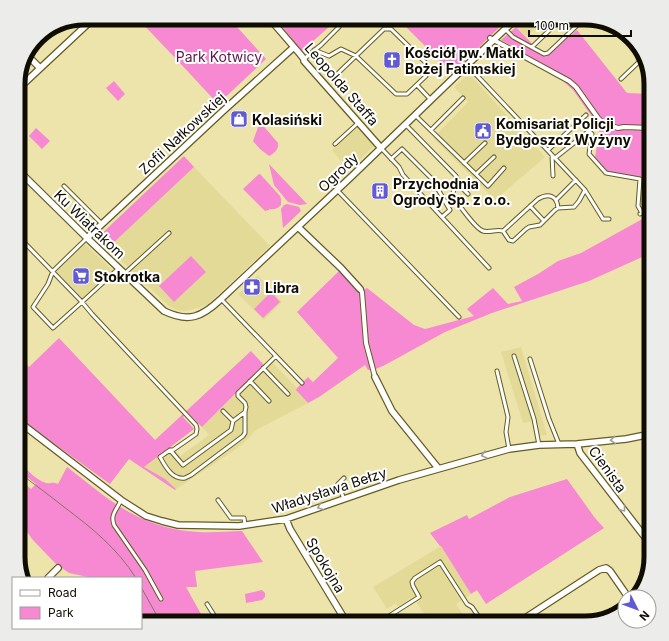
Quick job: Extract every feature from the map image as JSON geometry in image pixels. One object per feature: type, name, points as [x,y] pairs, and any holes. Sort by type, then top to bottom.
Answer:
[{"type":"street","points":[[25,82],[86,25]]},
{"type":"street","name":"Leopolda Staffa","points":[[275,25],[304,59],[304,61],[381,148]]},
{"type":"street","name":"Ogrody","points":[[164,312],[180,318],[189,318],[206,312],[381,148],[492,39],[510,25]]},
{"type":"street","points":[[492,39],[569,81],[576,87],[603,123],[618,128],[644,128]]},
{"type":"street","name":"Zofii Nałkowskiej","points":[[87,238],[294,47]]},
{"type":"street","points":[[31,59],[40,68]]},
{"type":"street","name":"Ku Wiatrakom","points":[[25,177],[164,312]]},
{"type":"street","points":[[298,227],[341,268],[362,292],[366,343],[375,377],[392,412],[438,468]]},
{"type":"street","name":"Władysława Bełzy","points":[[25,426],[121,500],[146,516],[178,525],[239,526],[286,520],[399,480],[508,449],[540,445],[577,444],[626,439],[644,435]]},
{"type":"street","name":"Cienista","points":[[577,444],[580,453],[644,536]]},
{"type":"street","name":"Spokojna","points":[[286,520],[343,616]]},
{"type":"street","points":[[49,577],[58,568]]},
{"type":"street","points":[[528,616],[599,570],[606,568],[610,571],[622,589]]},
{"type":"lane","points":[[532,47],[555,25]]},
{"type":"lane","points":[[505,29],[544,54],[548,53],[578,25]]},
{"type":"lane","points":[[304,59],[339,27]]},
{"type":"lane","points":[[314,50],[329,56],[341,49],[356,56],[396,94],[407,94],[426,76],[426,63],[391,29],[384,29],[356,56],[334,77]]},
{"type":"lane","points":[[621,79],[639,62]]},
{"type":"lane","points":[[467,65],[585,190],[603,219],[609,219]]},
{"type":"lane","points":[[417,85],[431,100]]},
{"type":"lane","points":[[431,130],[463,98]]},
{"type":"lane","points":[[415,115],[488,186],[504,168]]},
{"type":"lane","points":[[548,150],[586,115]]},
{"type":"lane","points":[[335,144],[358,122]]},
{"type":"lane","points":[[405,124],[456,176],[453,193],[454,196],[476,226],[484,231],[500,230],[503,231],[509,240],[513,240],[529,227],[540,225],[558,208],[574,207],[580,202],[585,190]]},
{"type":"lane","points":[[555,158],[589,131],[592,134],[589,154],[606,173],[640,179],[638,206],[642,213],[640,214]]},
{"type":"lane","points":[[464,163],[485,143]]},
{"type":"lane","points":[[381,148],[399,167],[403,175],[489,268]]},
{"type":"lane","points":[[391,160],[402,149],[432,180],[450,210],[442,217]]},
{"type":"lane","points":[[552,155],[553,176]]},
{"type":"lane","points":[[476,174],[494,157]]},
{"type":"lane","points":[[556,200],[576,180]]},
{"type":"lane","points":[[456,182],[468,194]]},
{"type":"lane","points":[[64,186],[102,224]]},
{"type":"lane","points":[[337,190],[459,317]]},
{"type":"lane","points":[[503,231],[543,196],[554,197],[558,203],[558,208]]},
{"type":"lane","points":[[530,206],[544,221]]},
{"type":"lane","points":[[124,274],[169,233]]},
{"type":"lane","points":[[87,238],[52,271],[48,284],[33,307],[53,328],[119,268]]},
{"type":"lane","points":[[25,243],[82,302],[196,425],[196,434],[174,450],[170,450],[160,457],[170,473],[185,478],[191,475],[243,436],[245,433],[246,407],[245,403],[238,396],[238,393],[276,356]]},
{"type":"lane","points":[[221,299],[302,382]]},
{"type":"lane","points":[[514,356],[534,419],[540,445]]},
{"type":"lane","points":[[530,360],[549,419],[559,444]]},
{"type":"lane","points":[[263,368],[288,394]]},
{"type":"lane","points":[[497,371],[508,417],[506,432],[508,449]]},
{"type":"lane","points":[[250,381],[269,401]]},
{"type":"lane","points":[[223,411],[233,421]]},
{"type":"lane","points":[[170,450],[183,465],[231,430],[233,421],[245,412]]},
{"type":"lane","points":[[344,478],[338,484],[344,499]]},
{"type":"lane","points":[[121,500],[112,516],[114,525],[145,570],[161,599]]},
{"type":"lane","points":[[218,500],[231,518],[244,518],[245,525]]},
{"type":"lane","points":[[389,616],[419,597],[412,582],[415,578],[440,562],[467,604],[472,607],[478,616]]},
{"type":"lane","points":[[208,604],[214,616]]},
{"type":"shaded area","points":[[518,25],[540,25],[527,36],[516,27]]},
{"type":"shaded area","name":"Komisariat Policji Bydgoszcz Wyżyny","points":[[465,77],[472,77],[545,157],[495,200],[433,138],[468,102],[454,87]]},
{"type":"shaded area","points":[[357,127],[374,146],[349,170],[332,150]]},
{"type":"shaded area","points":[[194,167],[270,246],[208,304],[185,311],[177,310],[169,306],[108,248]]},
{"type":"shaded area","points":[[83,242],[114,272],[82,302],[53,271]]},
{"type":"shaded area","points":[[258,275],[282,302],[264,320],[238,294]]},
{"type":"shaded area","points":[[521,347],[547,435],[535,436],[533,421],[523,423],[501,352]]},
{"type":"shaded area","points":[[270,360],[297,388],[296,390],[308,403],[256,430],[244,443],[232,452],[176,489],[165,479],[143,467],[172,446],[180,456],[209,435],[202,427]]},
{"type":"shaded area","points":[[441,546],[471,594],[456,604],[464,616],[425,616],[413,597],[398,607],[396,603],[387,609],[373,587]]},
{"type":"green space","name":"Park Kotwicy","points":[[144,25],[235,25],[266,59],[218,104]]},
{"type":"green space","points":[[281,25],[331,25],[302,51]]},
{"type":"green space","points":[[404,25],[502,25],[452,73]]},
{"type":"green space","points":[[516,27],[545,57],[577,30],[627,93],[644,94],[644,126],[616,126],[604,122],[578,87],[570,79],[501,40]]},
{"type":"green space","points":[[114,81],[125,94],[118,101],[106,88]]},
{"type":"green space","points":[[563,81],[570,84],[575,89],[594,116],[605,126],[622,130],[644,130],[644,178],[608,172],[595,157],[600,128],[573,90]]},
{"type":"green space","points":[[260,122],[278,143],[276,151],[269,156],[253,141]]},
{"type":"green space","points":[[36,128],[50,141],[42,149],[29,136]]},
{"type":"green space","points":[[184,156],[194,167],[108,248],[97,238]]},
{"type":"green space","points":[[269,164],[307,204],[300,205],[288,202],[274,185]]},
{"type":"green space","points":[[259,174],[280,196],[281,205],[277,208],[265,211],[243,189]]},
{"type":"green space","points":[[287,204],[299,207],[301,211],[283,228],[281,209]]},
{"type":"green space","points":[[644,218],[644,256],[589,281],[492,313],[445,332],[376,369],[368,370],[365,365],[308,403],[296,390],[308,377],[313,382],[338,358],[297,312],[339,271],[358,292],[367,288],[414,325],[425,329],[474,316],[467,309],[493,288],[508,304],[522,301],[514,287],[558,261],[581,253]]},
{"type":"green space","points":[[191,256],[206,272],[174,302],[159,286]]},
{"type":"green space","points":[[271,292],[280,302],[263,318],[254,309]]},
{"type":"green space","points":[[59,338],[155,440],[251,351],[264,365],[202,427],[188,413],[183,417],[194,429],[144,467],[165,479],[176,489],[175,490],[129,459],[110,484],[25,421],[25,363],[29,367]]},
{"type":"green space","points":[[25,467],[38,479],[46,483],[58,484],[67,467],[121,507],[154,523],[190,531],[242,531],[263,562],[195,571],[197,587],[186,587],[202,616],[142,616],[142,577],[88,577],[69,573],[55,563],[32,539],[25,528],[25,484],[31,489],[36,484],[25,475]]},
{"type":"green space","points":[[567,479],[604,528],[486,604],[477,590],[471,594],[441,546],[430,533],[467,515],[469,519],[510,497]]},
{"type":"green space","points":[[262,590],[265,593],[265,597],[262,600],[246,603],[245,594]]},
{"type":"tram line","points":[[25,477],[103,539],[121,557],[135,577]]},
{"type":"tram line","points":[[142,589],[157,616]]},
{"type":"place","name":"Kościół pw. Matki Bożej Fatimskiej","points":[[392,60]]},
{"type":"place","name":"Kolasiński","points":[[239,119]]},
{"type":"place","name":"Komisariat Policji Bydgoszcz Wyżyny","points":[[483,131]]},
{"type":"place","name":"Przychodnia Ogrody Sp. z o.o.","points":[[380,191]]},
{"type":"place","name":"Stokrotka","points":[[81,276]]},
{"type":"place","name":"Libra","points":[[252,287]]}]
